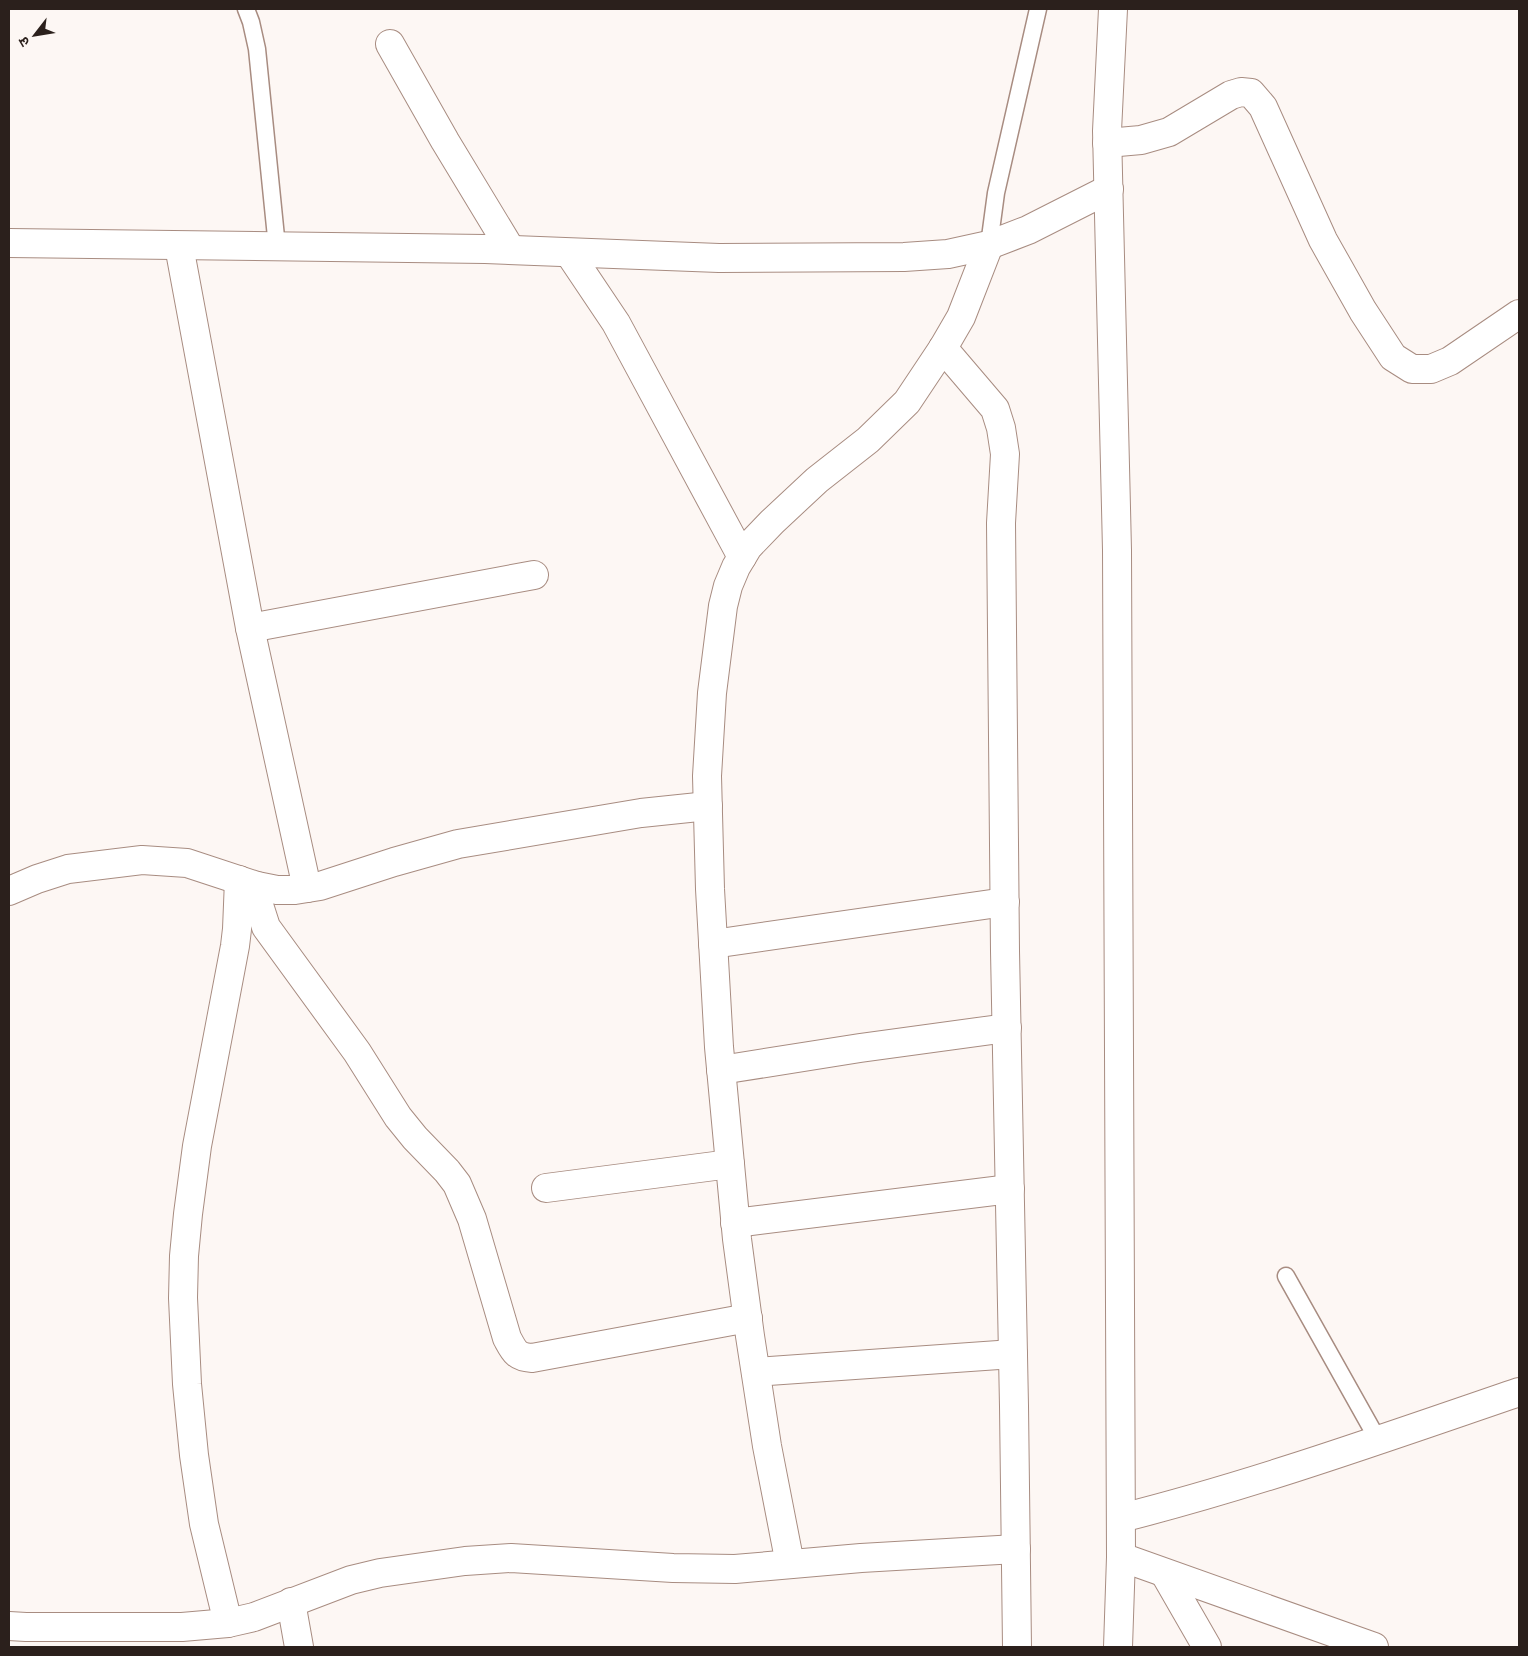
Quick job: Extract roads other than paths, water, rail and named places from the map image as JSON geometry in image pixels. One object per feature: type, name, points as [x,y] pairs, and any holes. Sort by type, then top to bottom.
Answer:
[{"type":"street","points":[[1113,9],[1107,142],[1117,550],[1121,1518],[1118,1647]]},
{"type":"street","points":[[390,44],[445,141],[511,250]]},
{"type":"street","points":[[1107,142],[1155,137],[1169,132],[1232,95],[1241,92],[1251,93],[1263,108],[1336,265],[1393,357],[1412,369],[1432,369],[1450,361],[1519,314]]},
{"type":"street","points":[[9,243],[511,250],[719,258],[948,254],[989,245],[1020,233],[1109,189]]},
{"type":"street","points":[[790,1564],[768,1446],[748,1318],[735,1223],[721,1070],[713,944],[707,776],[712,693],[723,606],[728,586],[748,547],[817,480],[868,440],[908,402],[961,317],[989,245]]},
{"type":"street","points":[[179,246],[250,628],[307,888]]},
{"type":"street","points":[[569,253],[620,330],[742,557]]},
{"type":"street","points":[[943,348],[995,409],[1001,428],[1005,454],[1002,524],[1005,902],[1017,1647]]},
{"type":"street","points":[[250,628],[534,576]]},
{"type":"street","points":[[9,891],[68,869],[142,860],[187,863],[248,883],[277,890],[307,888],[320,886],[458,844],[641,813],[708,806]]},
{"type":"street","points":[[248,883],[258,902],[266,927],[357,1052],[398,1117],[414,1138],[447,1170],[457,1184],[472,1219],[507,1338],[512,1349],[521,1357],[532,1358],[748,1318]]},
{"type":"street","points":[[228,1623],[204,1524],[194,1455],[187,1384],[183,1298],[184,1256],[197,1146],[237,928],[248,883]]},
{"type":"street","points":[[713,944],[1005,902]]},
{"type":"street","points":[[721,1070],[860,1048],[1007,1028]]},
{"type":"street","points":[[546,1188],[730,1164]]},
{"type":"street","points":[[735,1223],[1010,1189]]},
{"type":"street","points":[[756,1372],[1013,1354]]},
{"type":"street","points":[[1121,1518],[1183,1503],[1295,1468],[1519,1392]]},
{"type":"street","points":[[19,1633],[182,1627],[228,1623],[254,1617],[350,1580],[465,1561],[511,1558],[673,1568],[735,1569],[861,1558],[1016,1550]]},
{"type":"street","points":[[1121,1557],[1374,1647]]},
{"type":"street","points":[[1165,1574],[1207,1647]]},
{"type":"street","points":[[291,1602],[299,1647]]},
{"type":"lane","points":[[246,9],[251,22],[256,48],[277,247]]},
{"type":"lane","points":[[989,245],[996,193],[1038,9]]},
{"type":"lane","points":[[1286,1276],[1378,1440]]}]
